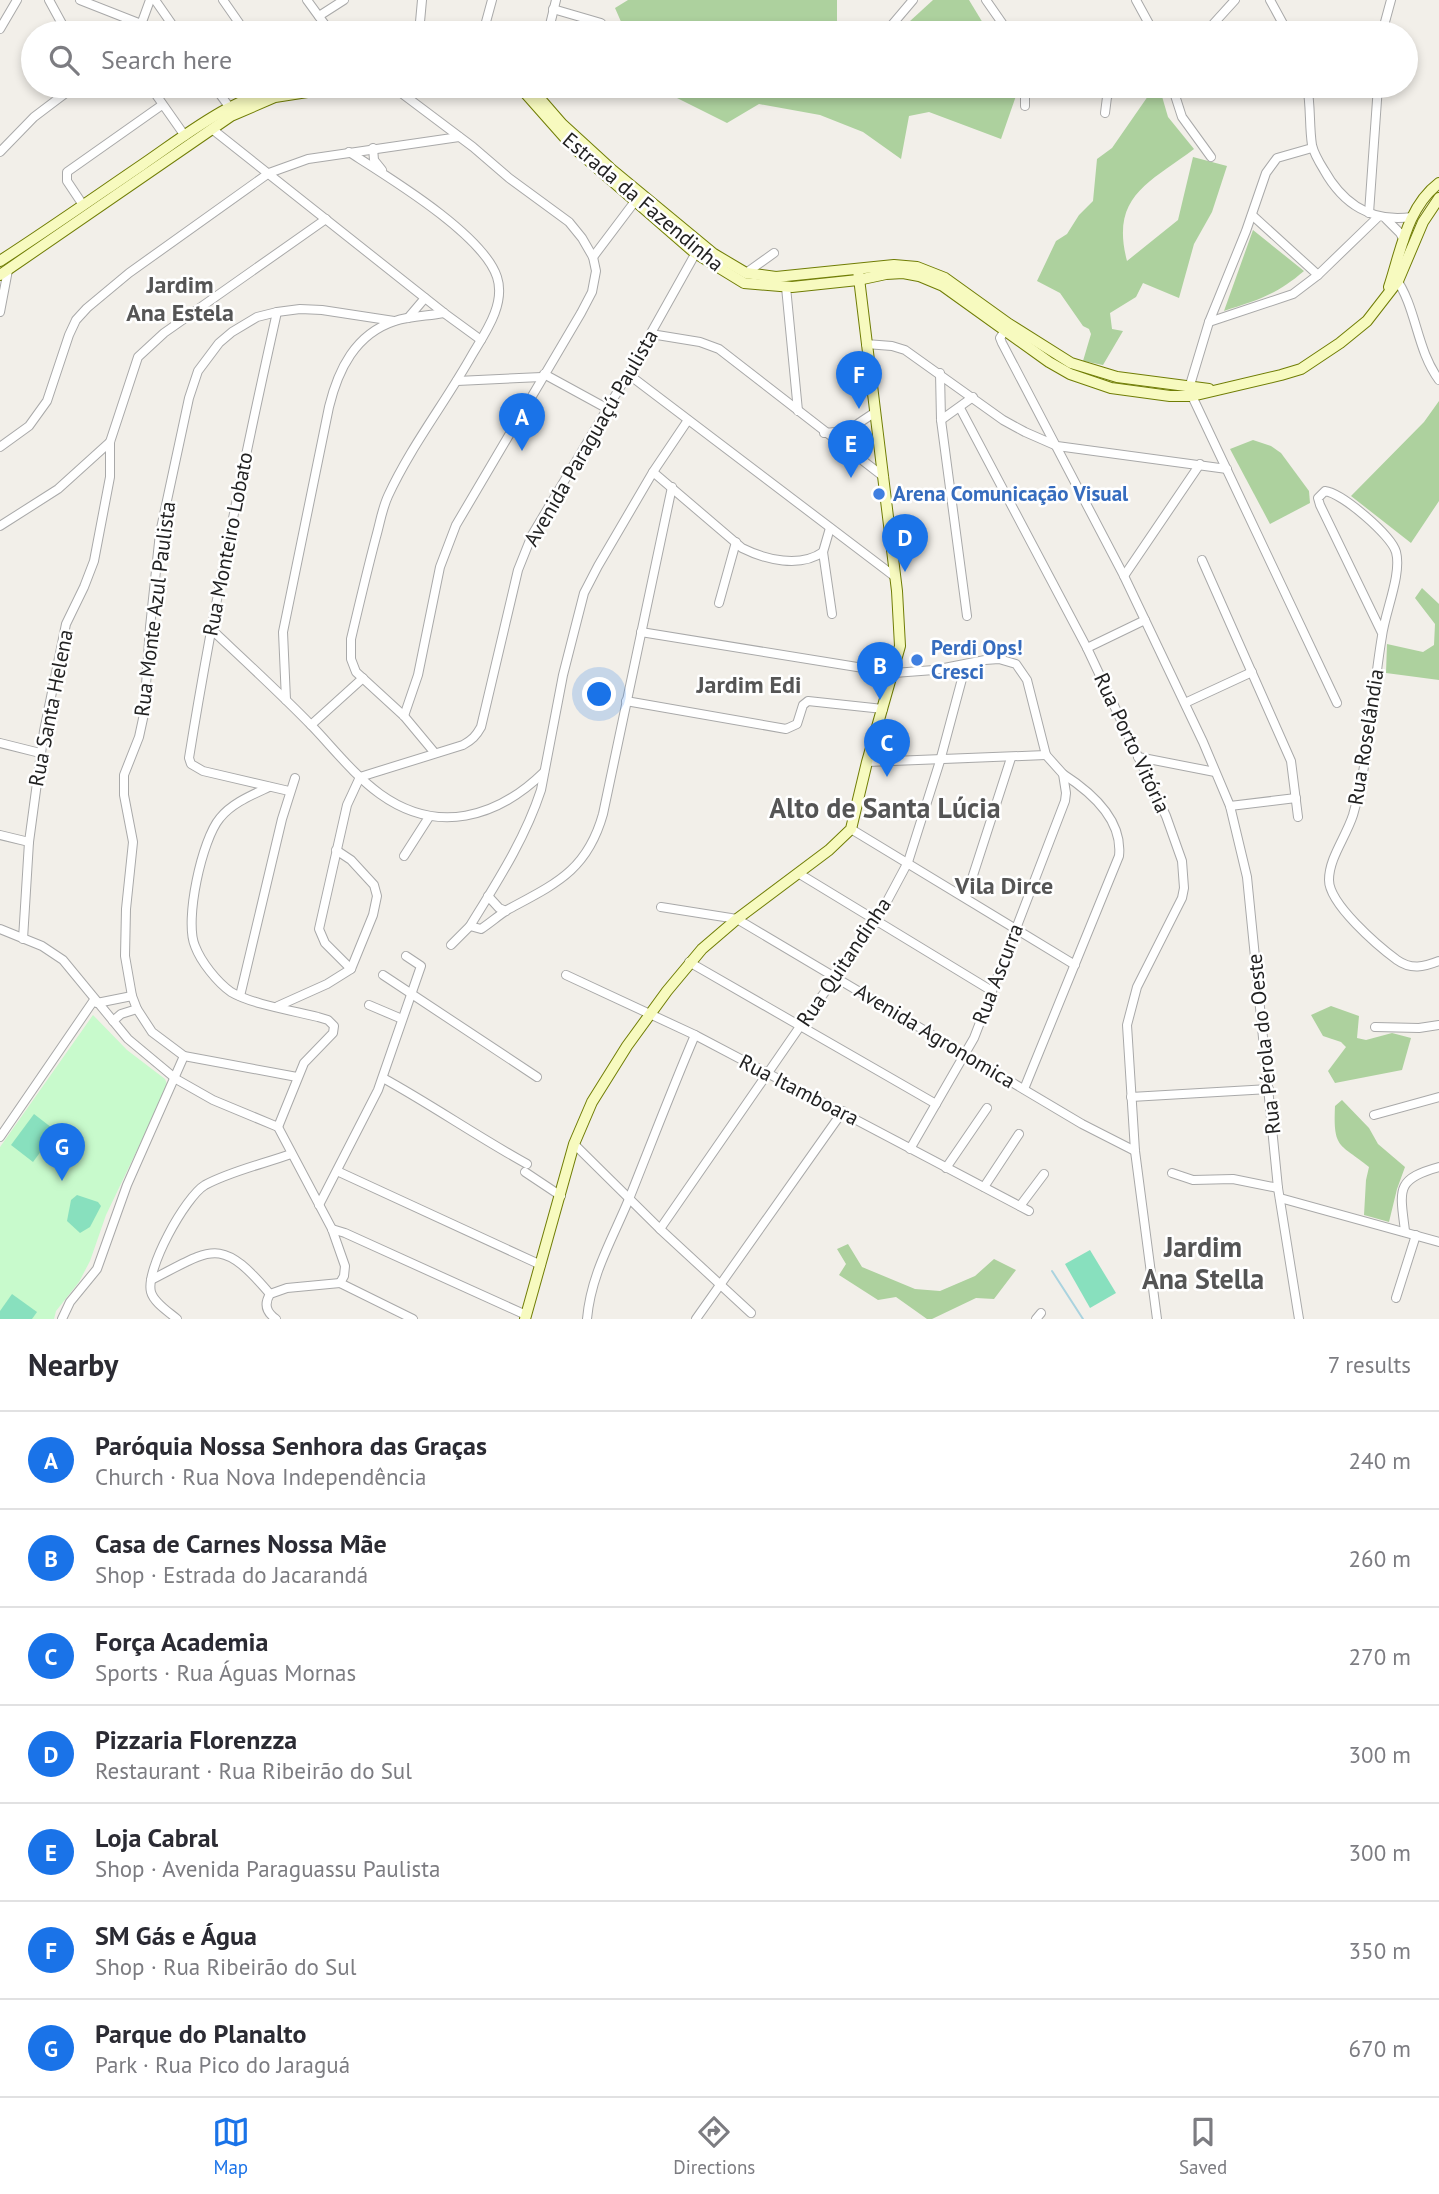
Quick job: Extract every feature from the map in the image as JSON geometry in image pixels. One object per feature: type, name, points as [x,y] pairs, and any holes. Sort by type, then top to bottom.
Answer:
[{"type":"main road","points":[[0,261],[185,136],[251,98]]},
{"type":"main road","points":[[4,272],[212,129],[266,98]]},
{"type":"main road","name":"Estrada da Fazendinha","points":[[530,98],[573,147],[636,200],[744,283],[786,287],[858,275],[894,265],[925,269],[962,288],[1006,327],[1087,370],[1191,390],[1212,390],[1281,376],[1301,369],[1356,331],[1385,296],[1423,222],[1439,198]]},
{"type":"main road","name":"Estrada da Fazendinha","points":[[543,98],[578,139],[698,248],[746,273],[776,277],[858,275]]},
{"type":"main road","name":"Estrada da Fazendinha","points":[[1395,278],[1412,216],[1429,191],[1439,183]]},
{"type":"main road","points":[[526,1317],[574,1144],[592,1102],[650,1013],[689,962],[737,919],[829,850],[851,829],[867,762],[899,654],[900,635],[884,477],[858,275]]},
{"type":"street","points":[[0,29],[18,0]]},
{"type":"street","points":[[49,0],[60,21]]},
{"type":"street","points":[[80,0],[133,21]]},
{"type":"street","points":[[142,21],[152,0],[169,21]]},
{"type":"street","points":[[223,0],[238,21]]},
{"type":"street","points":[[307,0],[323,21]]},
{"type":"street","points":[[319,16],[344,0]]},
{"type":"street","points":[[420,21],[422,0]]},
{"type":"street","points":[[486,21],[492,0]]},
{"type":"street","points":[[896,21],[913,0]]},
{"type":"street","points":[[986,0],[1001,21]]},
{"type":"street","points":[[1136,0],[1147,21]]},
{"type":"street","points":[[1216,21],[1236,0]]},
{"type":"street","points":[[1270,0],[1281,21]]},
{"type":"street","points":[[1385,21],[1391,0]]},
{"type":"street","points":[[555,5],[596,21]]},
{"type":"street","points":[[0,152],[34,117],[59,98]]},
{"type":"street","points":[[158,98],[185,136]]},
{"type":"street","points":[[223,98],[230,108]]},
{"type":"street","points":[[404,716],[418,675],[440,567],[456,525],[592,292],[596,271],[593,257],[569,222],[408,98]]},
{"type":"street","points":[[1025,98],[1025,106]]},
{"type":"street","points":[[1105,114],[1107,98]]},
{"type":"street","points":[[1176,98],[1186,124],[1211,157]]},
{"type":"street","points":[[1308,98],[1312,148],[1331,183],[1354,205],[1378,216],[1400,233],[1404,240]]},
{"type":"street","points":[[1378,98],[1378,216]]},
{"type":"street","points":[[83,205],[67,180],[67,172],[162,105]]},
{"type":"street","points":[[439,139],[447,128]]},
{"type":"street","points":[[212,129],[481,340]]},
{"type":"street","points":[[0,447],[29,426],[47,401],[72,328],[87,308],[129,273],[269,173],[293,163],[373,148],[459,137]]},
{"type":"street","points":[[373,148],[374,160],[386,175]]},
{"type":"street","points":[[1312,148],[1277,158],[1272,163],[1209,322],[1191,390],[1337,703]]},
{"type":"street","points":[[352,152],[472,242],[487,257],[499,284],[499,299],[493,318],[457,382],[416,443],[387,499],[351,639],[353,666],[404,716],[434,752]]},
{"type":"street","points":[[593,257],[636,200]]},
{"type":"street","points":[[1252,215],[1318,275]]},
{"type":"street","points":[[1209,322],[1293,294],[1318,275],[1378,216],[1412,216]]},
{"type":"street","points":[[0,526],[46,499],[110,442],[138,357],[164,333],[326,219]]},
{"type":"street","name":"Avenida Paraguaçú Paulista","points":[[360,777],[471,741],[481,727],[508,606],[532,535],[608,409],[698,248]]},
{"type":"street","points":[[746,273],[774,253]]},
{"type":"street","points":[[0,312],[4,272]]},
{"type":"street","points":[[1395,278],[1407,300],[1423,354],[1439,380]]},
{"type":"street","points":[[786,287],[798,411]]},
{"type":"street","points":[[408,318],[425,298]]},
{"type":"street","name":"Rua Monte Azul Paulista","points":[[184,1056],[152,1032],[132,996],[125,956],[126,909],[133,842],[124,795],[124,775],[139,737],[144,714],[157,558],[189,398],[198,371],[219,343],[257,317],[277,312],[311,310],[394,321]]},
{"type":"street","name":"Rua Monteiro Lobato","points":[[269,787],[202,771],[191,764],[189,758],[243,466],[277,312]]},
{"type":"street","points":[[286,700],[283,632],[329,407],[339,372],[358,345],[374,332],[394,321],[444,313]]},
{"type":"street","points":[[360,316],[374,332]]},
{"type":"street","name":"Rua Pérola do Oeste","points":[[1006,327],[1000,338],[1002,343],[1124,576],[1185,703],[1230,806],[1247,877],[1278,1188],[1299,1319]]},
{"type":"street","points":[[651,334],[700,342],[719,349],[884,477]]},
{"type":"street","points":[[866,344],[905,350],[1003,420],[1056,446],[1227,469]]},
{"type":"street","points":[[940,373],[941,420],[967,616]]},
{"type":"street","points":[[628,374],[894,576]]},
{"type":"street","points":[[457,382],[543,375],[608,409]]},
{"type":"street","points":[[941,420],[973,397]]},
{"type":"street","name":"Rua Porto Vitória","points":[[960,408],[1087,648],[1176,841],[1183,868],[1184,888],[1176,913],[1143,975],[1127,1025],[1135,1151],[1157,1319]]},
{"type":"street","points":[[824,433],[847,431],[874,413]]},
{"type":"street","points":[[450,945],[470,926],[530,820],[541,790],[563,675],[580,604],[589,582],[653,472],[688,420]]},
{"type":"street","name":"Rua Santa Helena","points":[[23,939],[29,842],[40,753],[66,624],[94,561],[110,477],[110,442]]},
{"type":"street","points":[[1124,576],[1199,464]]},
{"type":"street","points":[[653,472],[754,554],[776,559],[813,558],[824,552]]},
{"type":"street","points":[[470,926],[481,929],[506,911],[551,886],[585,857],[599,829],[672,486]]},
{"type":"street","name":"Rua Roselândia","points":[[1382,633],[1320,505],[1318,498],[1325,491],[1339,495],[1385,535],[1394,546],[1397,564],[1382,633],[1363,771],[1352,816],[1333,861],[1329,881],[1332,892],[1344,910],[1397,960],[1404,965],[1415,967],[1439,961]]},
{"type":"street","points":[[830,528],[824,552],[832,614]]},
{"type":"street","points":[[719,603],[736,542]]},
{"type":"street","points":[[1202,559],[1293,768],[1298,817]]},
{"type":"street","points":[[1087,648],[1144,620]]},
{"type":"street","points":[[211,629],[286,700],[360,777],[382,794],[429,817],[477,814],[516,794],[544,772]]},
{"type":"street","points":[[641,632],[894,673],[920,672],[999,659],[1016,664],[1032,695],[1046,755],[1063,774],[1077,783],[1102,807],[1119,835],[1120,846],[1119,856],[1024,1089]]},
{"type":"street","name":"Rua Quitandinha","points":[[660,1229],[877,920],[908,862],[967,664]]},
{"type":"street","points":[[1185,703],[1252,672]]},
{"type":"street","points":[[311,725],[363,678]]},
{"type":"street","points":[[626,701],[786,729],[795,726],[803,705],[808,701],[883,709]]},
{"type":"street","points":[[0,743],[40,753]]},
{"type":"street","points":[[867,762],[1046,755]]},
{"type":"street","points":[[1138,757],[1215,772]]},
{"type":"street","points":[[966,897],[1011,758]]},
{"type":"street","name":"Rua Ascurra","points":[[910,1149],[965,1055],[992,991],[1065,801],[1063,774]]},
{"type":"street","points":[[351,969],[319,934],[347,804],[360,777]]},
{"type":"street","points":[[240,996],[289,792],[295,778]]},
{"type":"street","points":[[278,1127],[304,1063],[333,1033],[334,1026],[328,1020],[240,996],[227,989],[194,946],[191,918],[206,848],[215,824],[228,809],[269,787],[289,792]]},
{"type":"street","points":[[1230,806],[1296,798]]},
{"type":"street","points":[[404,856],[429,817]]},
{"type":"street","points":[[851,829],[1075,965]]},
{"type":"street","points":[[0,835],[29,842]]},
{"type":"street","points":[[278,1006],[327,984],[351,969],[373,915],[377,896],[374,885],[351,860],[336,850]]},
{"type":"street","points":[[798,873],[992,991]]},
{"type":"street","points":[[488,896],[499,908],[506,911]]},
{"type":"street","points":[[661,907],[737,919]]},
{"type":"street","name":"Avenida Agronomica","points":[[737,919],[1082,1124],[1135,1151]]},
{"type":"street","points":[[0,929],[42,946],[63,960],[128,1039],[176,1079],[214,1100],[278,1127],[332,1229],[345,1266],[340,1283]]},
{"type":"street","points":[[319,1205],[383,1078],[421,966],[406,956]]},
{"type":"street","points":[[689,962],[936,1104]]},
{"type":"street","points":[[383,975],[537,1077]]},
{"type":"street","name":"Rua Itamboara","points":[[566,975],[695,1035],[1029,1211]]},
{"type":"street","points":[[0,1137],[96,1001],[132,996]]},
{"type":"street","points":[[369,1005],[402,1019]]},
{"type":"street","points":[[113,1021],[121,1014],[137,1009]]},
{"type":"street","points":[[1375,1027],[1419,1028],[1439,1025]]},
{"type":"street","points":[[587,1319],[594,1277],[629,1199],[695,1035]]},
{"type":"street","points":[[62,1319],[70,1302],[97,1269],[127,1185],[184,1056],[297,1077]]},
{"type":"street","points":[[383,1078],[421,1099],[526,1168],[561,1196]]},
{"type":"street","points":[[1131,1097],[1269,1089]]},
{"type":"street","points":[[1374,1115],[1439,1097]]},
{"type":"street","points":[[946,1168],[987,1108]]},
{"type":"street","points":[[696,1319],[843,1111]]},
{"type":"street","points":[[984,1187],[1019,1135]]},
{"type":"street","points":[[574,1144],[751,1313]]},
{"type":"street","points":[[177,1319],[155,1300],[151,1292],[151,1280],[162,1249],[187,1202],[201,1188],[218,1180],[291,1154]]},
{"type":"street","points":[[1405,1231],[1401,1197],[1403,1188],[1413,1176],[1439,1167]]},
{"type":"street","points":[[337,1171],[541,1265]]},
{"type":"street","points":[[1172,1173],[1193,1180],[1233,1179],[1278,1188]]},
{"type":"street","points":[[1020,1206],[1044,1174]]},
{"type":"street","points":[[1280,1198],[1439,1242]]},
{"type":"street","points":[[332,1229],[526,1317]]},
{"type":"street","points":[[1396,1298],[1416,1235]]},
{"type":"street","points":[[151,1280],[214,1251],[229,1256],[243,1266],[270,1294]]},
{"type":"street","points":[[275,1319],[267,1310],[266,1300],[270,1294],[287,1288],[340,1283],[413,1319]]},
{"type":"street","points":[[392,1308],[397,1319]]},
{"type":"green space","points":[[628,0],[837,0],[837,21],[621,21],[615,8]]},
{"type":"green space","points":[[933,0],[969,0],[982,21],[910,21]]},
{"type":"green space","points":[[677,98],[1015,98],[1001,139],[929,112],[909,116],[901,159],[863,132],[820,115],[759,104],[727,123]]},
{"type":"green space","points":[[1147,98],[1162,98],[1168,117],[1194,149],[1149,182],[1137,193],[1129,206],[1124,221],[1123,239],[1127,261],[1178,220],[1193,157],[1227,166],[1212,212],[1194,244],[1179,298],[1143,283],[1136,297],[1110,313],[1112,329],[1123,331],[1103,365],[1083,361],[1091,334],[1089,329],[1083,326],[1060,293],[1037,281],[1056,241],[1067,234],[1079,215],[1093,201],[1097,159],[1112,148]]},
{"type":"green space","points":[[1253,230],[1304,271],[1266,296],[1224,311]]},
{"type":"green space","points":[[1439,401],[1439,501],[1411,543],[1351,496],[1424,422]]},
{"type":"green space","points":[[1253,440],[1271,446],[1281,453],[1309,491],[1310,503],[1270,524],[1230,449]]},
{"type":"green space","points":[[1422,588],[1439,604],[1439,680],[1386,673],[1387,644],[1423,652],[1434,645],[1435,624],[1415,598]]},
{"type":"green space","points":[[1331,1006],[1359,1016],[1357,1038],[1366,1040],[1392,1033],[1411,1038],[1402,1070],[1335,1083],[1328,1071],[1346,1047],[1341,1042],[1323,1036],[1311,1015]]},
{"type":"green space","points":[[93,1015],[127,1050],[165,1079],[167,1084],[164,1094],[106,1215],[90,1261],[79,1282],[56,1311],[54,1319],[0,1319],[0,1147]]},
{"type":"green space","points":[[1342,1100],[1369,1128],[1378,1144],[1405,1167],[1389,1222],[1364,1215],[1369,1167],[1345,1149],[1337,1138],[1335,1106]]},
{"type":"green space","points":[[34,1114],[56,1131],[33,1162],[11,1145]]},
{"type":"green space","points":[[77,1195],[98,1202],[101,1206],[90,1227],[80,1233],[67,1221],[71,1200]]},
{"type":"green space","points":[[848,1244],[862,1267],[915,1289],[940,1291],[975,1276],[994,1259],[1016,1270],[994,1299],[976,1298],[927,1319],[896,1297],[878,1300],[839,1275],[846,1264],[837,1249]]},
{"type":"green space","points":[[1090,1250],[1116,1293],[1090,1308],[1065,1264]]},
{"type":"green space","points":[[12,1294],[37,1312],[32,1319],[0,1319],[0,1311]]},
{"type":"waterway","points":[[1052,1271],[1083,1319]]},
{"type":"place","name":"SM Gás e Água","points":[[859,409]]},
{"type":"place","name":"Paróquia Nossa Senhora das Graças","points":[[522,451]]},
{"type":"place","name":"Loja Cabral","points":[[851,478]]},
{"type":"place","name":"Arena Comunicação Visual","points":[[879,494]]},
{"type":"place","name":"Pizzaria Florenzza","points":[[905,572]]},
{"type":"place","name":"Perdi Ops! Cresci","points":[[917,660]]},
{"type":"place","name":"Casa de Carnes Nossa Mãe","points":[[880,700]]},
{"type":"place","name":"Força Academia","points":[[887,777]]},
{"type":"place","name":"Parque do Planalto","points":[[62,1181]]},
{"type":"district","name":"Jardim Ana Estela","points":[[180,299]]},
{"type":"district","name":"Jardim Edi","points":[[749,685]]},
{"type":"district","name":"Alto de Santa Lúcia","points":[[885,808]]},
{"type":"district","name":"Vila Dirce","points":[[1004,886]]},
{"type":"district","name":"Jardim Ana Stella","points":[[1203,1263]]}]
